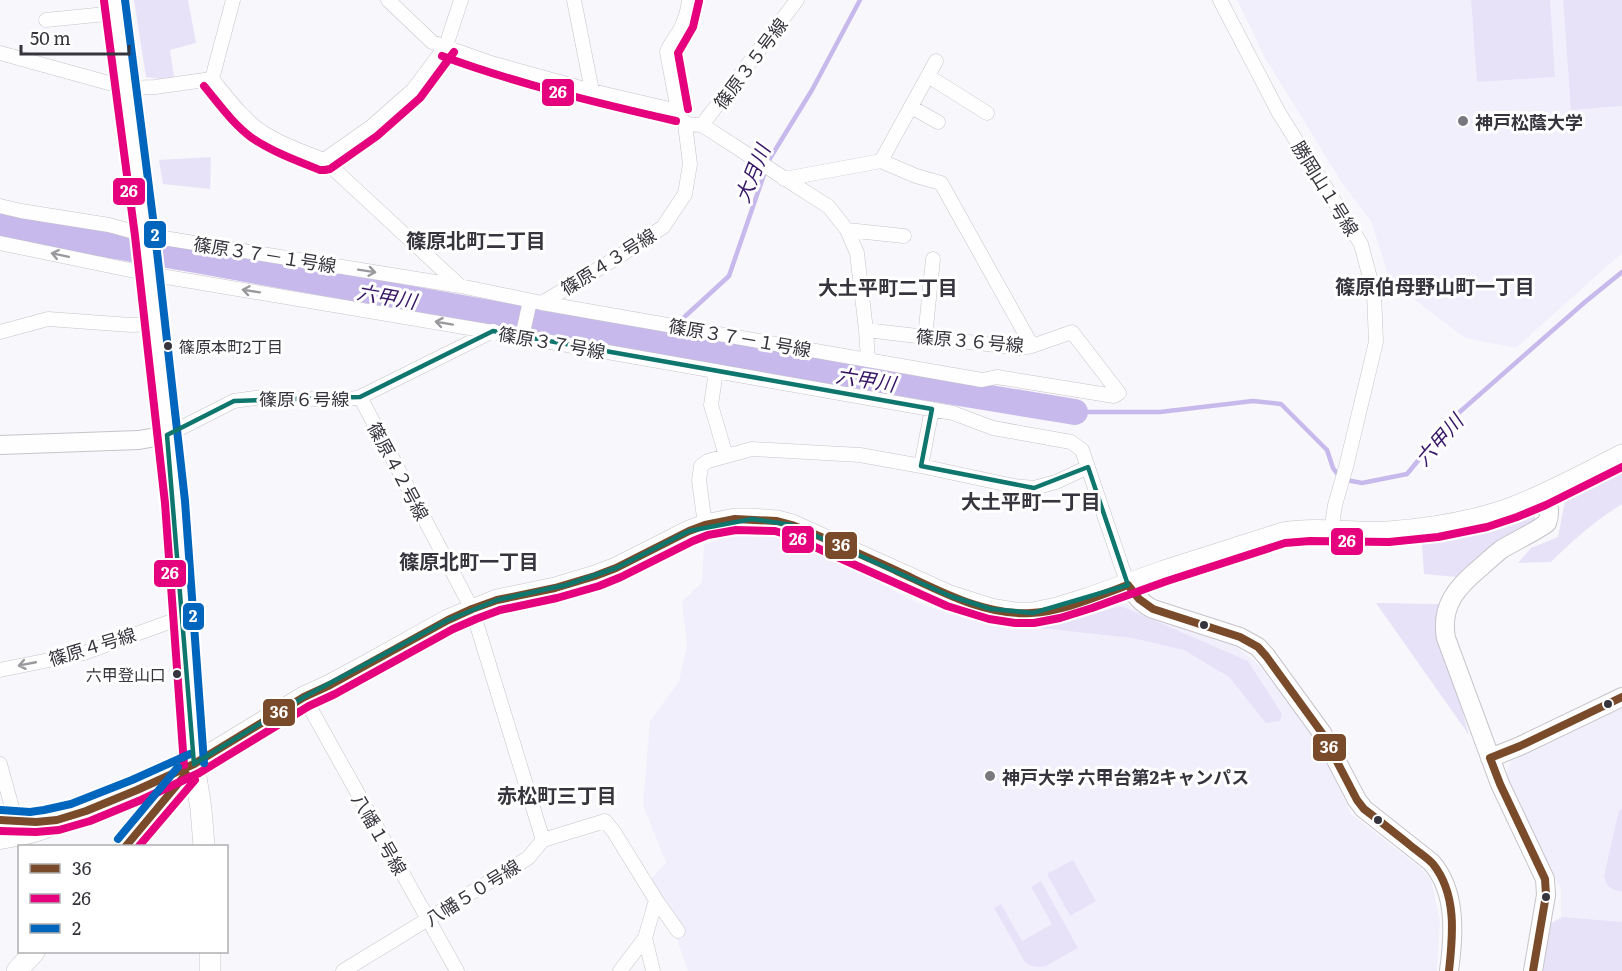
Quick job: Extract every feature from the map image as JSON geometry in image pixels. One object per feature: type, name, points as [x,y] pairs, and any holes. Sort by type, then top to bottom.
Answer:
[{"type":"main road","points":[[115,7],[145,235],[175,502],[194,764],[204,845]]},
{"type":"main road","points":[[127,845],[194,764],[304,697],[472,609],[497,600],[555,588],[595,576],[705,525],[735,519],[752,519],[792,525],[950,596],[991,609],[1033,613],[1058,608],[1283,533],[1299,531],[1387,532],[1448,524],[1512,508],[1546,494],[1622,455]]},
{"type":"main road","points":[[17,971],[32,953]]},
{"type":"main road","points":[[210,953],[210,971]]},
{"type":"street","points":[[212,79],[233,0]]},
{"type":"street","points":[[388,0],[432,42],[491,63],[592,91],[678,111]]},
{"type":"street","points":[[324,160],[370,127],[413,90],[446,46],[461,0]]},
{"type":"street","points":[[574,0],[592,91]]},
{"type":"street","name":"篠原４３号線","points":[[536,302],[618,257],[663,227],[685,194],[690,164],[685,124],[678,111],[667,52],[687,13],[689,0]]},
{"type":"street","name":"篠原３５号線","points":[[702,125],[797,0]]},
{"type":"street","name":"勝岡山１号線","points":[[1220,0],[1278,113],[1361,244],[1374,293],[1376,342],[1335,505],[1331,531]]},
{"type":"street","points":[[46,20],[115,7]]},
{"type":"street","points":[[0,52],[127,88],[154,87],[212,79]]},
{"type":"street","points":[[881,161],[936,61]]},
{"type":"street","points":[[927,76],[987,112]]},
{"type":"street","points":[[212,79],[262,132],[324,160],[459,286]]},
{"type":"street","points":[[911,107],[938,122]]},
{"type":"street","points":[[685,124],[702,125],[829,207],[847,230],[857,254],[867,359]]},
{"type":"street","points":[[784,179],[881,161],[916,176],[941,183],[1032,346]]},
{"type":"street","name":"篠原３７－１号線","points":[[0,206],[21,212],[109,225],[145,235],[459,286],[536,302],[982,380],[997,377],[1114,396],[1119,393]]},
{"type":"street","points":[[847,230],[904,236]]},
{"type":"street","name":"篠原３７号線","points":[[0,243],[149,274],[522,336],[932,409],[953,413],[993,428],[1071,442],[1082,450],[1128,585]]},
{"type":"street","points":[[925,337],[933,259]]},
{"type":"street","points":[[522,336],[536,302]]},
{"type":"street","points":[[0,332],[48,319],[131,325],[154,324]]},
{"type":"street","name":"篠原３６号線","points":[[866,330],[1020,348],[1072,332],[1119,393]]},
{"type":"street","name":"篠原６号線","points":[[0,445],[139,440],[167,435],[234,400],[262,397],[345,400],[360,397],[493,332]]},
{"type":"street","points":[[716,371],[711,405],[726,456]]},
{"type":"street","name":"篠原４２号線","points":[[360,397],[472,609]]},
{"type":"street","points":[[921,466],[932,409]]},
{"type":"street","points":[[705,525],[699,480],[700,466],[708,461],[752,449],[860,455],[1034,488],[1056,482],[1088,467]]},
{"type":"street","points":[[1533,971],[1546,895],[1542,872],[1490,758],[1446,638],[1445,619],[1452,597],[1471,574],[1501,550],[1546,523],[1549,509],[1546,494]]},
{"type":"street","points":[[1128,585],[1144,605],[1240,637],[1257,647],[1266,656],[1322,733],[1357,800],[1439,871],[1452,912],[1449,971]]},
{"type":"street","points":[[472,609],[543,840],[604,821],[614,832],[678,931]]},
{"type":"street","name":"篠原４号線","points":[[0,670],[84,652],[183,617]]},
{"type":"street","name":"八幡１号線","points":[[304,697],[457,971]]},
{"type":"street","points":[[1490,758],[1622,697]]},
{"type":"street","points":[[0,764],[8,821],[36,822],[66,818],[86,812],[194,764]]},
{"type":"street","points":[[0,842],[39,833],[60,825],[66,818]]},
{"type":"street","name":"八幡５０号線","points":[[343,971],[528,858],[543,840]]},
{"type":"street","points":[[620,971],[645,938],[656,900]]},
{"type":"street","points":[[645,938],[653,971]]},
{"type":"highlighted area","points":[[493,331],[932,409],[921,466],[1034,488],[1088,467],[1128,585],[1033,613],[991,609],[950,596],[792,525],[752,519],[689,531],[616,568],[566,585],[497,600],[448,620],[304,697],[194,764],[167,435],[234,401],[360,397]]},
{"type":"shaded area","points":[[134,0],[188,0],[196,43],[170,50],[174,77],[168,80],[146,77]]},
{"type":"shaded area","name":"神戸松蔭大学","points":[[1237,0],[1622,0],[1622,253],[1516,348],[1465,338],[1390,281],[1371,221],[1342,183],[1265,58]]},
{"type":"shaded area","points":[[1471,0],[1550,0],[1555,77],[1477,82]]},
{"type":"shaded area","points":[[1563,0],[1622,0],[1622,106],[1571,110]]},
{"type":"shaded area","points":[[211,157],[210,189],[163,184],[159,160]]},
{"type":"shaded area","points":[[1622,472],[1622,504],[1585,531],[1551,562],[1518,563],[1531,548],[1558,537],[1565,501]]},
{"type":"shaded area","points":[[1535,511],[1535,522],[1498,542],[1456,577],[1424,574],[1422,544]]},
{"type":"shaded area","name":"神戸大学 六甲台第2キャンパス","points":[[729,535],[777,536],[804,544],[918,603],[970,620],[1018,626],[1062,619],[1124,602],[1151,619],[1231,643],[1256,662],[1300,716],[1321,748],[1351,814],[1422,869],[1431,880],[1440,920],[1437,971],[688,971],[676,936],[648,882],[666,863],[643,805],[650,721],[679,681],[687,645],[682,602],[702,582],[704,545]]},
{"type":"shaded area","points":[[1376,603],[1440,604],[1439,631],[1469,735]]},
{"type":"shaded area","points":[[1121,606],[1248,661],[1282,714],[1280,721],[1266,723],[1229,677],[1184,650],[1132,638],[1040,628]]},
{"type":"shaded area","points":[[1622,708],[1622,971],[1542,971],[1550,923],[1561,917],[1561,889],[1505,777],[1511,761]]},
{"type":"shaded area","points":[[1619,810],[1622,810],[1622,892],[1610,887],[1604,876]]},
{"type":"shaded area","points":[[1073,860],[1096,901],[1070,916],[1047,874]]},
{"type":"shaded area","points":[[1041,881],[1078,948],[1046,966],[1038,967],[1025,962],[994,908],[1001,904],[1022,941],[1052,924],[1031,887]]},
{"type":"shaded area","points":[[1563,917],[1622,922],[1622,971],[1543,971],[1550,924]]},
{"type":"waterway","name":"大月川","points":[[656,343],[729,276],[769,160],[812,90],[860,0]]},
{"type":"waterway","name":"六甲川","points":[[0,226],[656,343],[1075,412]]},
{"type":"waterway","name":"六甲川","points":[[1075,412],[1160,412],[1253,401],[1281,404],[1327,450],[1333,468],[1341,479],[1362,483],[1407,474],[1454,417],[1622,272]]},
{"type":"transit line","name":"2","points":[[125,0],[155,234],[185,501],[204,763]]},
{"type":"transit line","name":"26","points":[[104,1],[135,236],[165,503],[184,765]]},
{"type":"transit line","name":"26","points":[[688,109],[678,53],[693,27],[699,1]]},
{"type":"transit line","name":"26","points":[[204,86],[232,120],[252,138],[285,156],[325,170],[330,169],[377,136],[420,98],[454,52]]},
{"type":"transit line","name":"26","points":[[442,56],[529,84],[676,121]]},
{"type":"transit line","name":"26","points":[[0,831],[59,830],[90,821],[141,800],[199,773],[309,706],[453,629],[500,610],[599,586],[708,535],[736,530],[775,531],[947,606],[989,619],[1034,623],[1092,608],[1285,543],[1389,542],[1438,537],[1487,527],[1546,505],[1622,467]]},
{"type":"transit line","name":"36","points":[[0,820],[36,822],[57,820],[137,790],[194,764],[304,697],[448,620],[497,600],[555,588],[595,576],[705,525],[735,519],[777,521],[792,525],[962,600],[1013,613],[1044,612],[1081,602],[1128,585]]},
{"type":"transit line","name":"36","points":[[1128,585],[1139,599],[1153,609],[1240,637],[1258,647],[1266,656],[1322,733],[1364,809],[1428,859],[1441,876],[1452,915],[1449,971]]},
{"type":"transit line","name":"36","points":[[1490,758],[1622,697]]},
{"type":"transit line","name":"2","points":[[1,810],[30,812],[71,804],[190,754]]},
{"type":"transit line","name":"36","points":[[1490,758],[1545,879],[1546,895],[1533,971]]},
{"type":"transit line","name":"2","points":[[118,839],[178,767]]},
{"type":"transit line","name":"36","points":[[127,845],[186,774]]},
{"type":"transit line","name":"26","points":[[140,845],[195,780]]},
{"type":"place","name":"神戸松蔭大学","points":[[1463,121]]},
{"type":"place","name":"篠原本町2丁目","points":[[168,346]]},
{"type":"place","name":"六甲登山口","points":[[177,674]]},
{"type":"place","name":"神戸大学 六甲台第2キャンパス","points":[[990,776]]},
{"type":"district","name":"篠原北町二丁目","points":[[476,239]]},
{"type":"district","name":"篠原伯母野山町一丁目","points":[[1435,285]]},
{"type":"district","name":"大土平町二丁目","points":[[888,286]]},
{"type":"district","name":"大土平町一丁目","points":[[1031,500]]},
{"type":"district","name":"篠原北町一丁目","points":[[469,560]]},
{"type":"district","name":"赤松町三丁目","points":[[557,794]]}]
